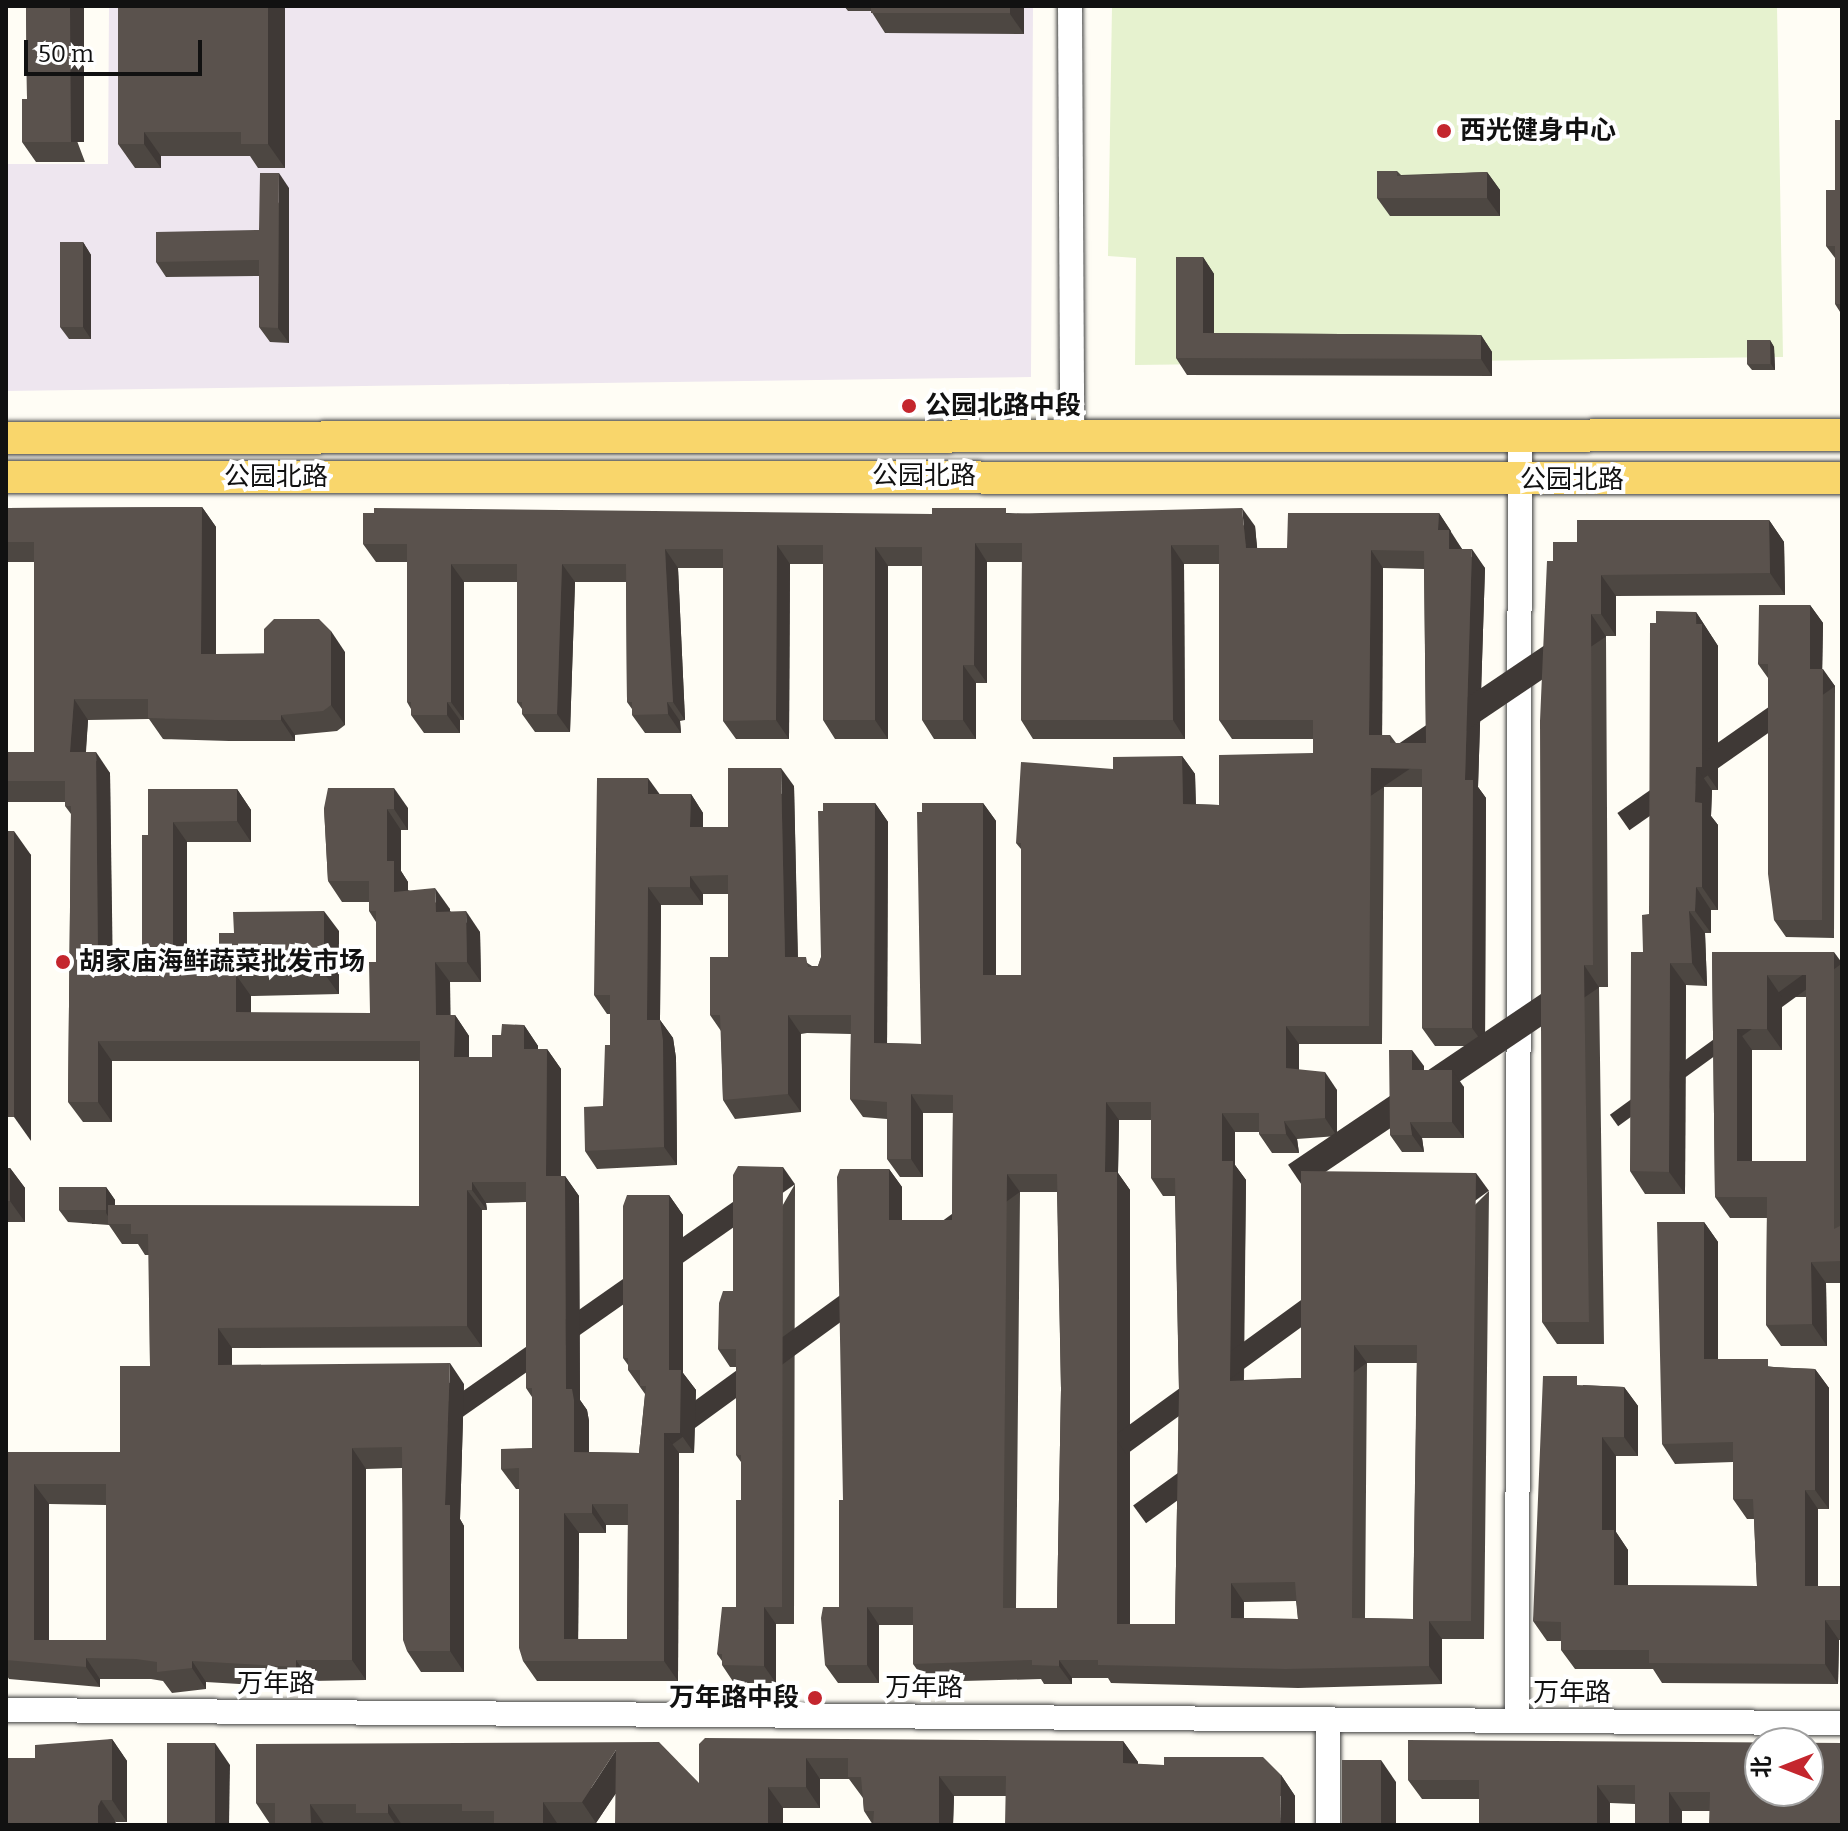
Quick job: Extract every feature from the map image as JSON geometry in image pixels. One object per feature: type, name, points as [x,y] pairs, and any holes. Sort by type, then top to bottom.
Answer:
[{"type":"main road","name":"公园北路","points":[[6,438],[1072,440],[1842,435]]},
{"type":"main road","name":"公园北路","points":[[6,477],[1842,478]]},
{"type":"street","points":[[1070,6],[1072,440]]},
{"type":"street","points":[[1517,1721],[1520,437]]},
{"type":"street","name":"万年路","points":[[6,1710],[1842,1723]]},
{"type":"street","points":[[1328,1720],[1328,1825]]},
{"type":"shaded area","points":[[109,6],[1033,6],[1031,377],[6,391],[6,164],[108,164]]},
{"type":"green space","name":"西光健身中心","points":[[1112,6],[1777,6],[1783,357],[1135,365],[1136,258],[1108,256]]},
{"type":"building","points":[[26,6],[70,6],[71,142],[22,142],[22,99],[27,99]]},
{"type":"building","points":[[118,6],[268,6],[268,144],[241,144],[241,132],[144,132],[144,144],[118,144]]},
{"type":"building","points":[[871,6],[1010,6],[1010,13],[871,13]]},
{"type":"building","points":[[1835,120],[1842,120],[1842,304],[1835,304],[1835,246],[1826,246],[1826,190],[1835,190]]},
{"type":"building","points":[[1377,171],[1397,171],[1397,176],[1487,172],[1487,198],[1377,198]]},
{"type":"building","points":[[260,173],[279,173],[278,328],[259,327],[259,260],[156,262],[156,232],[259,230]]},
{"type":"building","points":[[60,242],[83,242],[83,327],[60,327]]},
{"type":"building","points":[[1176,257],[1203,257],[1203,333],[1481,335],[1481,359],[1176,358]]},
{"type":"building","points":[[1747,340],[1770,340],[1770,364],[1747,364]]},
{"type":"building","points":[[202,507],[201,654],[264,654],[264,629],[274,619],[319,619],[331,631],[331,705],[323,711],[281,715],[281,720],[148,718],[148,699],[74,699],[70,752],[96,752],[98,959],[142,959],[142,835],[148,835],[148,789],[237,789],[237,821],[173,822],[173,974],[219,974],[219,933],[234,933],[233,912],[324,911],[324,973],[236,975],[236,1012],[370,1013],[369,962],[376,962],[376,911],[369,911],[369,881],[328,881],[324,808],[328,788],[394,788],[394,809],[387,809],[387,861],[394,861],[394,892],[435,888],[436,912],[466,911],[467,962],[435,962],[436,1015],[455,1015],[454,1057],[492,1057],[492,1035],[501,1035],[502,1024],[524,1025],[524,1049],[547,1049],[546,1176],[565,1176],[566,1389],[572,1389],[574,1400],[574,1452],[639,1453],[646,1386],[640,1386],[640,1370],[628,1370],[628,1358],[623,1358],[623,1206],[627,1195],[669,1195],[669,1370],[681,1370],[680,1433],[664,1433],[664,1661],[523,1661],[519,1648],[519,1468],[501,1469],[501,1449],[532,1448],[532,1388],[526,1388],[526,1182],[472,1182],[472,1190],[467,1190],[467,1326],[218,1328],[218,1365],[450,1363],[445,1505],[450,1505],[450,1651],[407,1651],[403,1640],[402,1447],[352,1448],[352,1660],[296,1660],[296,1667],[192,1661],[192,1668],[157,1672],[157,1662],[136,1659],[86,1658],[86,1667],[6,1660],[6,1452],[120,1452],[120,1366],[150,1366],[148,1234],[131,1234],[131,1224],[108,1224],[108,1205],[419,1206],[420,1041],[98,1041],[98,1102],[68,1102],[71,806],[65,806],[65,781],[6,781],[6,752],[34,752],[34,542],[6,542],[6,508]],"holes":[[[34,1484],[106,1484],[106,1640],[34,1640]],[[592,1504],[628,1504],[627,1639],[564,1639],[564,1513],[592,1513]]]},
{"type":"building","points":[[374,508],[932,514],[932,508],[1006,508],[1006,514],[1242,508],[1246,548],[1287,548],[1288,513],[1439,513],[1438,530],[1449,530],[1449,549],[1472,549],[1465,780],[1473,780],[1472,1028],[1422,1028],[1422,769],[1371,768],[1369,1026],[1286,1026],[1286,1068],[1325,1072],[1325,1118],[1284,1121],[1286,1134],[1259,1134],[1259,1113],[1222,1113],[1222,1161],[1233,1161],[1230,1381],[1301,1378],[1301,1171],[1476,1173],[1471,1621],[1429,1621],[1429,1666],[1285,1669],[1098,1665],[1098,1660],[1059,1660],[1059,1666],[1032,1665],[1032,1660],[913,1664],[913,1607],[867,1607],[867,1665],[825,1665],[821,1618],[823,1607],[839,1607],[839,1500],[843,1500],[837,1177],[840,1169],[889,1169],[889,1220],[952,1220],[953,1095],[911,1094],[911,1159],[887,1159],[887,1102],[850,1099],[851,1015],[788,1015],[788,1094],[723,1100],[720,1015],[710,1015],[710,957],[728,957],[728,875],[690,876],[690,887],[648,887],[647,1020],[660,1020],[663,1040],[664,1147],[585,1151],[584,1107],[603,1106],[605,1045],[610,1045],[610,995],[594,995],[597,778],[648,778],[648,794],[691,794],[690,827],[728,827],[728,768],[781,768],[785,957],[806,957],[808,967],[818,966],[821,957],[818,811],[823,811],[823,803],[875,803],[874,1043],[921,1044],[917,812],[922,812],[922,803],[983,803],[983,975],[1021,975],[1021,843],[1016,843],[1021,762],[1113,769],[1113,757],[1182,756],[1183,804],[1219,805],[1219,755],[1313,753],[1313,720],[1219,720],[1219,545],[1171,545],[1173,720],[1021,720],[1022,543],[975,543],[974,665],[963,665],[963,720],[922,720],[922,547],[875,547],[875,720],[823,720],[823,545],[777,545],[776,720],[723,721],[723,549],[665,549],[673,702],[667,702],[668,714],[632,715],[632,702],[627,702],[626,564],[562,564],[557,714],[522,714],[522,702],[517,702],[517,564],[451,564],[451,702],[447,702],[447,715],[411,715],[411,702],[407,702],[407,544],[363,544],[363,513],[374,513]],"holes":[[[1371,550],[1424,551],[1426,743],[1390,743],[1390,735],[1369,735]],[[1106,1102],[1151,1102],[1151,1178],[1175,1178],[1179,1390],[1175,1624],[1117,1624],[1117,1172],[1105,1172]],[[1007,1174],[1057,1174],[1061,1389],[1057,1608],[1003,1608]],[[1354,1345],[1417,1345],[1413,1619],[1352,1618]],[[1295,1582],[1298,1619],[1231,1618],[1231,1583]]]},
{"type":"building","points":[[1577,520],[1769,520],[1770,573],[1601,575],[1601,614],[1591,614],[1593,965],[1584,965],[1589,1322],[1542,1322],[1540,721],[1547,561],[1553,561],[1553,542],[1577,542]]},
{"type":"building","points":[[1759,605],[1810,605],[1810,669],[1823,669],[1822,920],[1774,920],[1768,874],[1768,664],[1758,664]]},
{"type":"building","points":[[1656,611],[1696,612],[1696,624],[1702,624],[1702,767],[1696,767],[1695,802],[1702,803],[1702,887],[1696,887],[1695,911],[1689,911],[1692,963],[1670,963],[1669,1172],[1630,1171],[1631,952],[1643,952],[1642,915],[1649,914],[1650,623],[1656,623]]},
{"type":"building","points":[[6,831],[14,831],[14,1117],[6,1117]]},
{"type":"building","points":[[1712,952],[1834,952],[1834,1229],[1842,1225],[1842,1261],[1811,1262],[1812,1324],[1766,1325],[1767,1197],[1715,1197]],"holes":[[[1767,975],[1806,975],[1806,1161],[1737,1161],[1737,1029],[1767,1029]]]},
{"type":"building","points":[[1389,1050],[1412,1050],[1412,1070],[1452,1070],[1452,1122],[1410,1122],[1412,1135],[1390,1135]]},
{"type":"building","points":[[738,1166],[783,1167],[782,1607],[764,1607],[764,1666],[722,1665],[722,1654],[717,1654],[722,1607],[736,1607],[736,1500],[741,1500],[741,1455],[736,1455],[736,1349],[718,1349],[719,1303],[723,1291],[733,1291],[733,1175]]},
{"type":"building","points":[[6,1168],[10,1168],[10,1201],[6,1201]]},
{"type":"building","points":[[59,1187],[106,1187],[106,1210],[59,1210]]},
{"type":"building","points":[[1657,1222],[1704,1222],[1704,1359],[1768,1359],[1768,1367],[1815,1369],[1815,1490],[1805,1490],[1805,1586],[1842,1586],[1842,1620],[1825,1620],[1825,1664],[1649,1663],[1649,1650],[1561,1650],[1561,1622],[1533,1621],[1543,1376],[1577,1376],[1577,1385],[1624,1387],[1624,1437],[1602,1437],[1602,1530],[1614,1530],[1614,1585],[1757,1586],[1753,1499],[1733,1499],[1733,1442],[1662,1444]]},
{"type":"building","points":[[705,1738],[1123,1741],[1123,1763],[1164,1765],[1164,1757],[1263,1757],[1281,1775],[1280,1825],[1005,1825],[1006,1776],[939,1776],[939,1825],[873,1825],[874,1811],[864,1811],[861,1777],[848,1777],[848,1758],[806,1758],[806,1787],[768,1787],[768,1825],[615,1825],[616,1750],[582,1802],[543,1802],[543,1825],[494,1825],[494,1811],[462,1811],[462,1804],[388,1804],[388,1813],[356,1813],[356,1804],[310,1804],[311,1825],[275,1825],[275,1803],[256,1803],[256,1744],[659,1742],[699,1783],[699,1744]]},
{"type":"building","points":[[112,1739],[112,1800],[101,1800],[98,1825],[6,1825],[6,1758],[35,1758],[35,1745]]},
{"type":"building","points":[[1408,1740],[1744,1742],[1744,1807],[1824,1807],[1824,1743],[1842,1743],[1842,1825],[1709,1825],[1710,1792],[1669,1792],[1669,1825],[1635,1825],[1635,1785],[1597,1785],[1597,1825],[1479,1825],[1479,1780],[1408,1780]]},
{"type":"building","points":[[167,1743],[215,1743],[215,1825],[167,1825]]},
{"type":"building","points":[[1342,1760],[1381,1760],[1381,1825],[1342,1825]]},
{"type":"place","name":"西光健身中心","points":[[1444,131]]},
{"type":"place","name":"公园北路中段","points":[[909,406]]},
{"type":"place","name":"胡家庙海鲜蔬菜批发市场","points":[[63,962]]},
{"type":"place","name":"万年路中段","points":[[815,1698]]}]
